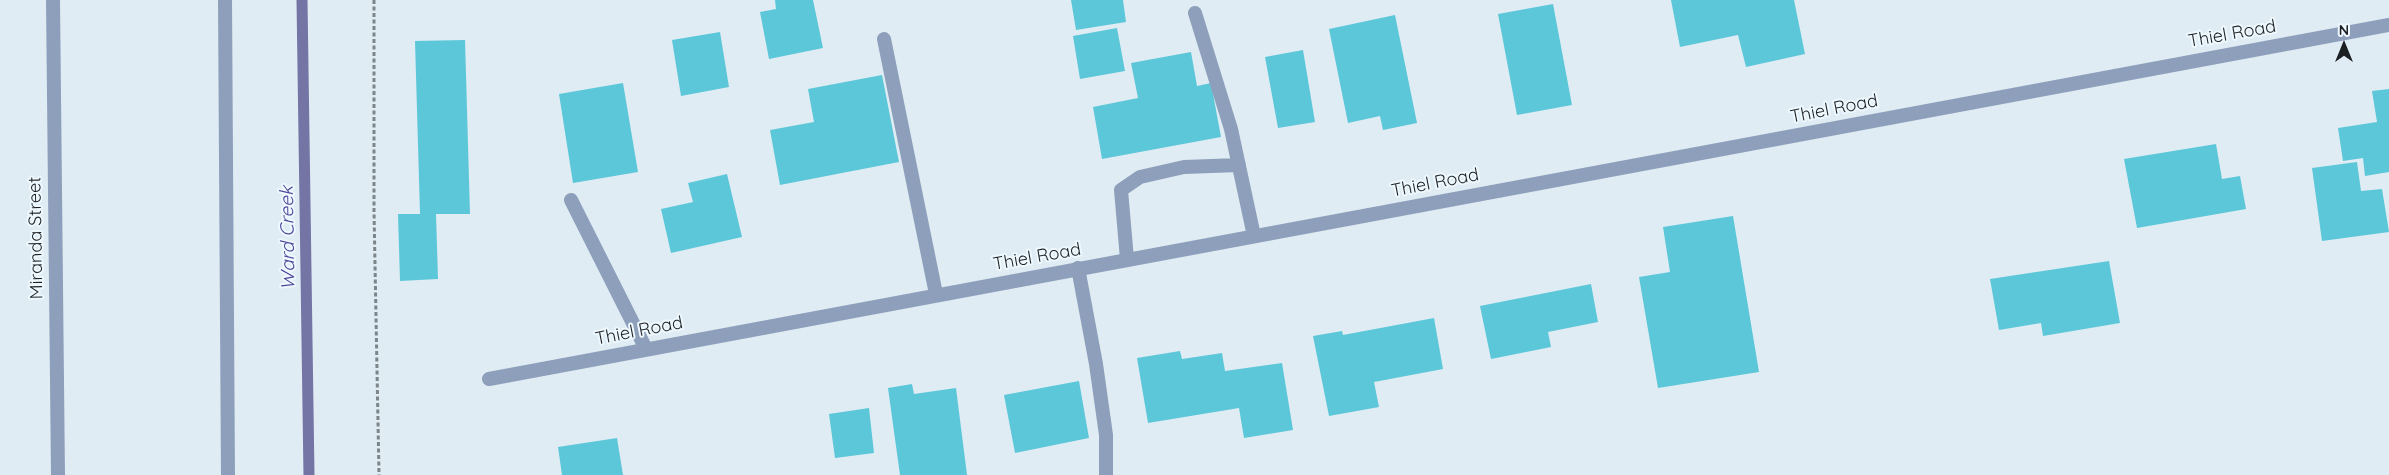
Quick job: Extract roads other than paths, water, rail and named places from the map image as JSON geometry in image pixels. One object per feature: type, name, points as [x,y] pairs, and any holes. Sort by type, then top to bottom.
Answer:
[{"type":"street","name":"Miranda Street","points":[[53,0],[58,475]]},
{"type":"street","points":[[225,0],[228,475]]},
{"type":"street","points":[[1195,13],[1231,129],[1254,236]]},
{"type":"street","name":"Thiel Road","points":[[489,379],[936,294],[2389,25]]},
{"type":"street","points":[[884,39],[936,294]]},
{"type":"street","points":[[1127,259],[1121,190],[1140,177],[1184,167],[1239,165]]},
{"type":"street","points":[[572,200],[646,349]]},
{"type":"street","points":[[1078,268],[1106,435],[1106,475]]},
{"type":"waterway","name":"Ward Creek","points":[[302,0],[309,475]]}]
